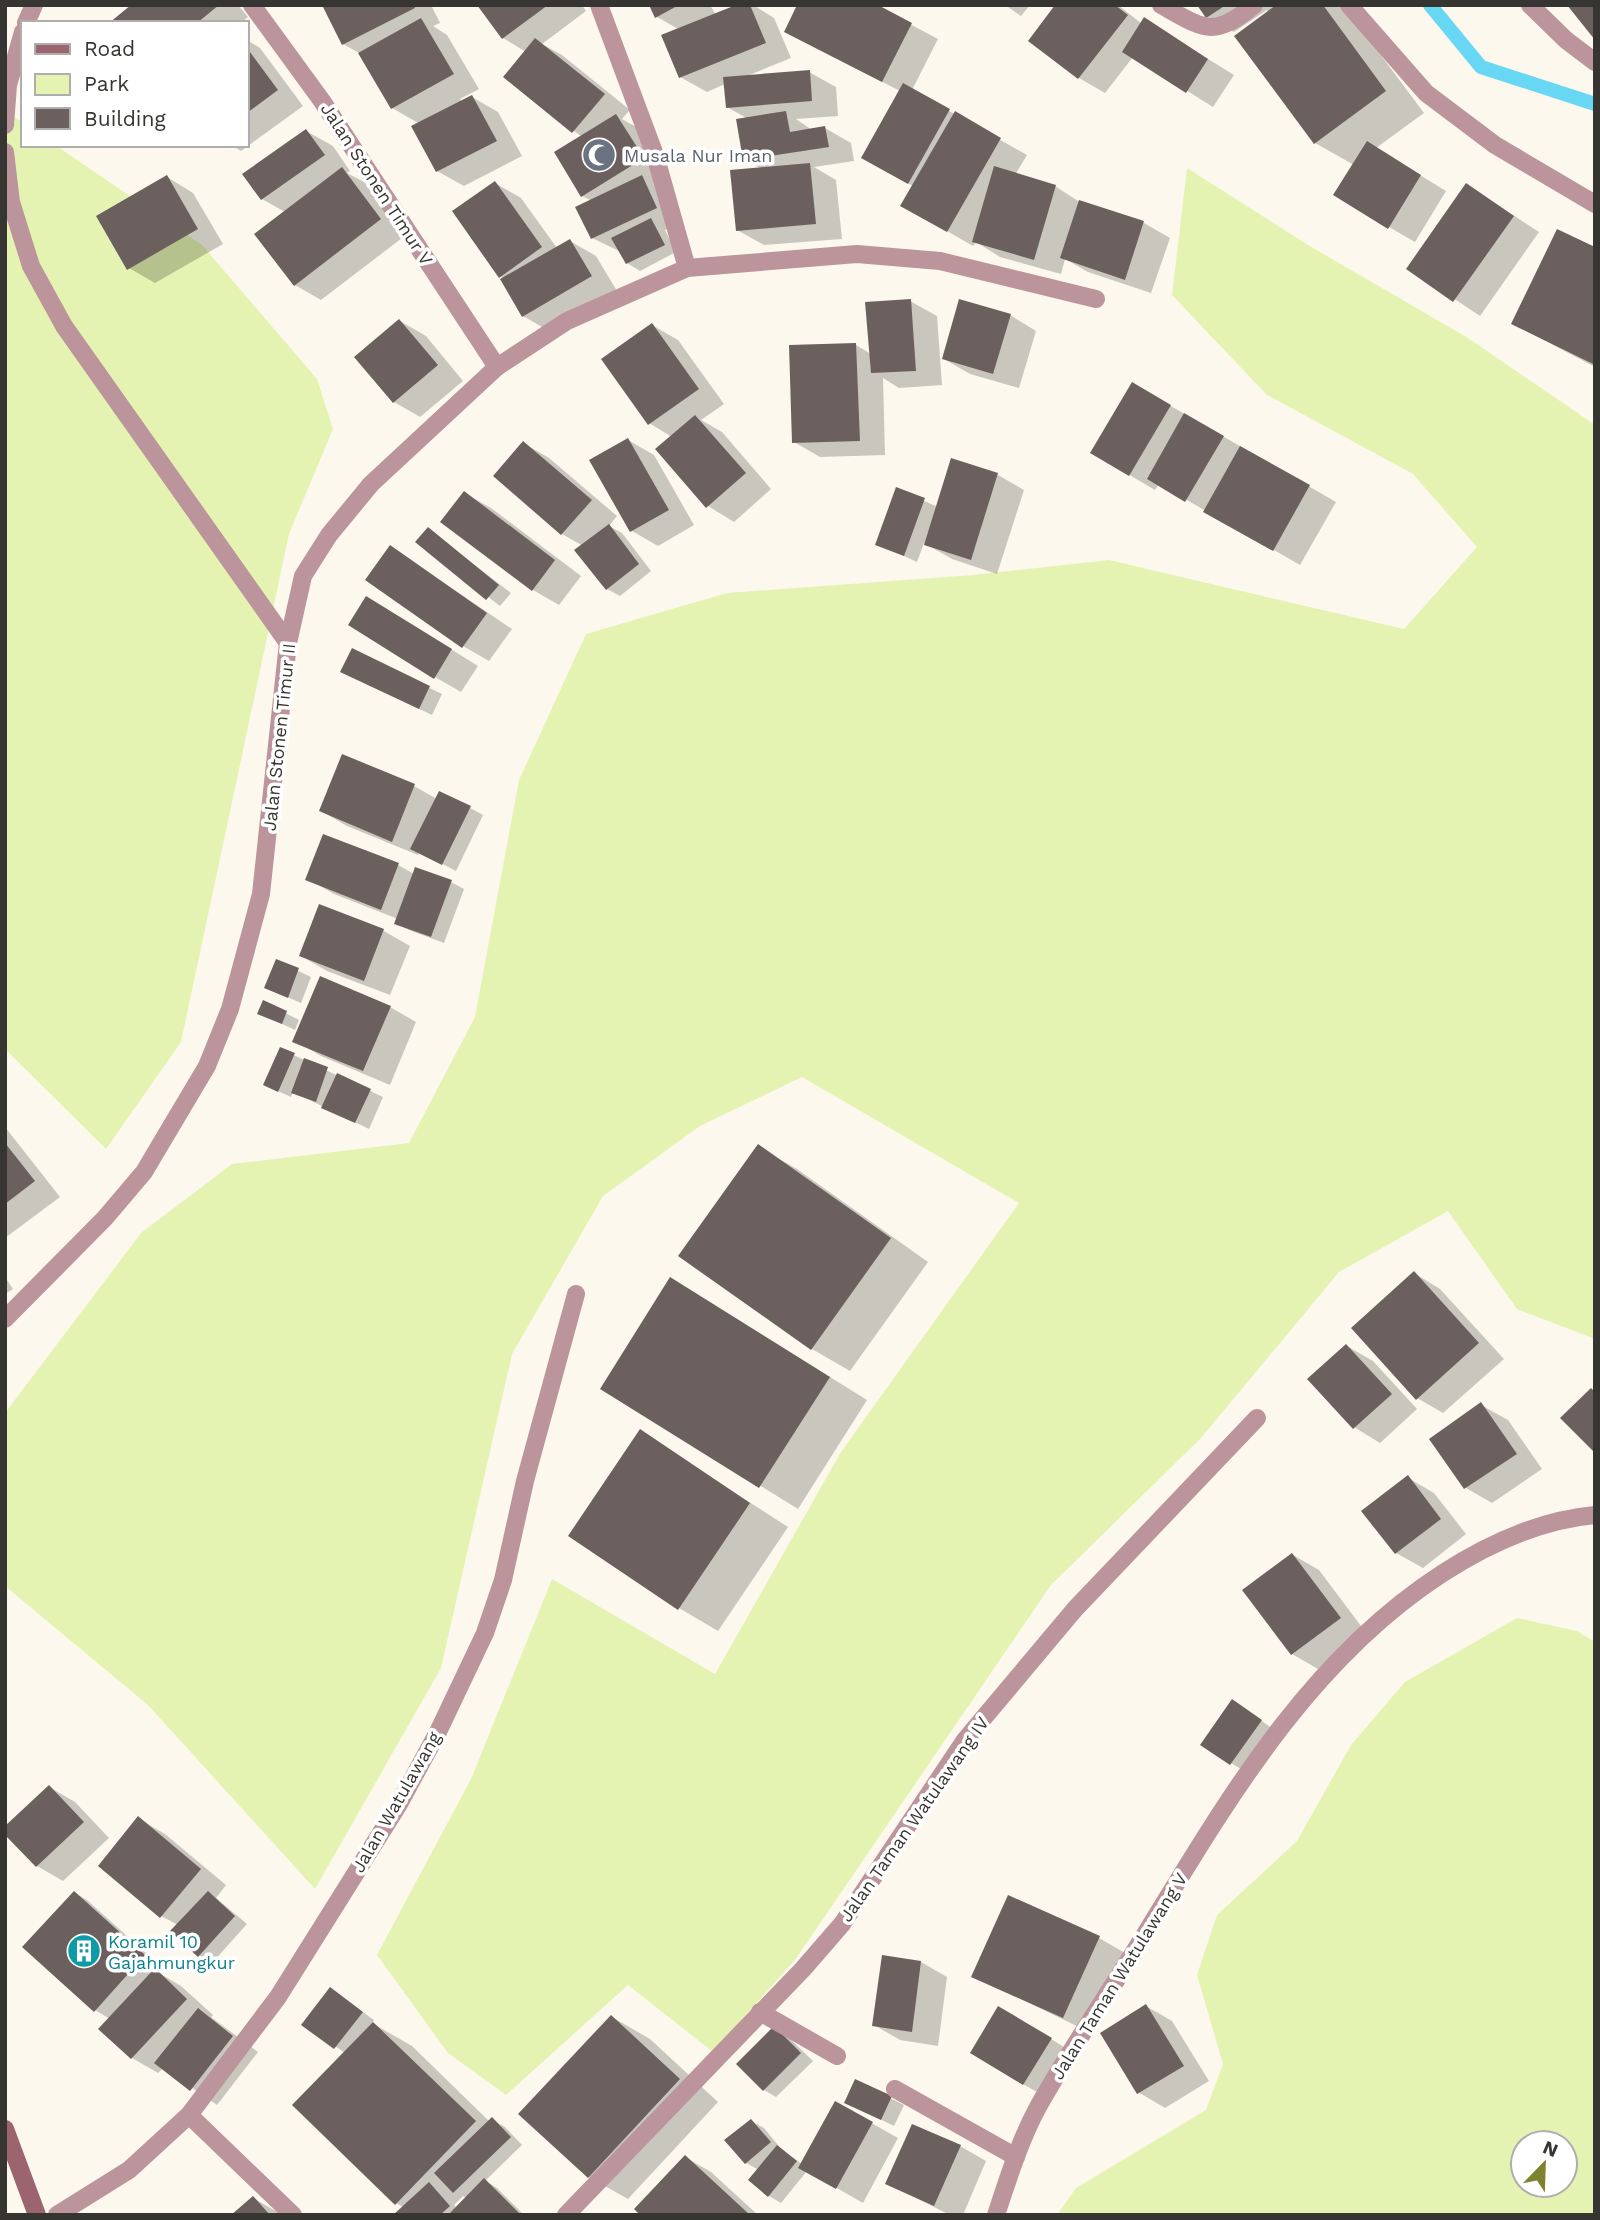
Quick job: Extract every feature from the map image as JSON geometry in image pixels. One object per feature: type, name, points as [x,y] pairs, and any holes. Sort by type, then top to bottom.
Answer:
[{"type":"main road","points":[[5,2129],[37,2215]]},
{"type":"street","points":[[27,21],[34,5]]},
{"type":"street","name":"Jalan Stonen Timur V","points":[[252,5],[322,101],[497,367]]},
{"type":"street","points":[[599,5],[655,155],[687,268]]},
{"type":"street","points":[[1161,5],[1192,22],[1211,27],[1230,24],[1254,5]]},
{"type":"street","points":[[1349,5],[1426,93],[1495,145],[1595,204]]},
{"type":"street","points":[[1530,5],[1566,40],[1595,62]]},
{"type":"street","points":[[5,125],[8,85],[21,39]]},
{"type":"street","points":[[5,152],[10,202],[31,266],[64,326],[288,643]]},
{"type":"street","name":"Jalan Stonen Timur II","points":[[5,1320],[105,1218],[144,1171],[207,1066],[230,1009],[261,894],[288,643],[303,576],[329,535],[371,484],[497,367],[567,321],[687,268],[857,254],[940,261],[1096,299]]},
{"type":"street","name":"Jalan Watulawang","points":[[57,2215],[129,2170],[189,2115],[278,1997],[399,1804],[438,1732],[485,1633],[503,1580],[525,1481],[576,1294]]},
{"type":"street","name":"Jalan Taman Watulawang IV","points":[[566,2215],[842,1924],[965,1740],[1075,1609],[1257,1418]]},
{"type":"street","name":"Jalan Taman Watulawang V","points":[[996,2215],[1016,2157],[1038,2108],[1263,1747],[1343,1653],[1417,1590],[1480,1549],[1538,1527],[1595,1515]]},
{"type":"street","points":[[760,2012],[837,2056]]},
{"type":"street","points":[[895,2089],[1016,2157]]},
{"type":"street","points":[[189,2115],[293,2215]]},
{"type":"green space","points":[[5,110],[21,122],[21,147],[58,147],[202,245],[317,379],[333,429],[289,534],[181,1042],[106,1149],[5,1049]]},
{"type":"green space","points":[[1187,168],[1308,245],[1468,338],[1595,425],[1595,1339],[1517,1309],[1448,1211],[1339,1272],[1201,1438],[1051,1585],[795,1960],[713,2052],[628,1985],[506,2095],[448,2053],[377,1955],[471,1779],[552,1579],[715,1674],[841,1452],[1019,1203],[802,1077],[700,1126],[603,1196],[512,1354],[441,1668],[315,1889],[148,1705],[5,1586],[5,1413],[141,1233],[232,1164],[409,1143],[475,1017],[519,780],[586,634],[727,593],[973,575],[1109,560],[1404,629],[1477,547],[1413,474],[1267,395],[1172,295]]},
{"type":"green space","points":[[1517,1618],[1577,1631],[1595,1642],[1595,2215],[1057,2215],[1076,2188],[1206,2110],[1223,2064],[1197,1975],[1217,1915],[1297,1841],[1351,1745],[1405,1682]]},
{"type":"building","points":[[131,5],[219,5],[199,21],[111,21]]},
{"type":"building","points":[[322,5],[414,5],[415,8],[342,45]]},
{"type":"building","points":[[477,5],[548,5],[502,39]]},
{"type":"building","points":[[649,5],[679,5],[655,18]]},
{"type":"building","points":[[736,5],[750,5],[766,43],[679,78],[661,35]]},
{"type":"building","points":[[797,5],[878,5],[912,23],[882,82],[784,32]]},
{"type":"building","points":[[1055,5],[1115,5],[1128,15],[1078,79],[1028,41]]},
{"type":"building","points":[[1197,5],[1226,5],[1206,18]]},
{"type":"building","points":[[1276,5],[1323,5],[1386,91],[1314,144],[1234,36]]},
{"type":"building","points":[[1567,5],[1595,5],[1595,40]]},
{"type":"building","points":[[1144,17],[1208,59],[1186,93],[1122,52]]},
{"type":"building","points":[[421,18],[454,74],[391,109],[358,53]]},
{"type":"building","points":[[535,38],[605,94],[572,133],[503,77]]},
{"type":"building","points":[[248,49],[278,90],[248,112]]},
{"type":"building","points":[[810,70],[812,101],[726,108],[723,77]]},
{"type":"building","points":[[903,83],[950,109],[908,184],[861,158]]},
{"type":"building","points":[[472,95],[497,141],[436,172],[411,126]]},
{"type":"building","points":[[786,111],[790,132],[825,126],[829,147],[743,160],[736,119]]},
{"type":"building","points":[[955,111],[1001,138],[947,232],[900,206]]},
{"type":"building","name":"Musala Nur Iman","points":[[616,114],[644,158],[581,197],[554,152]]},
{"type":"building","points":[[306,129],[325,155],[261,200],[242,174]]},
{"type":"building","points":[[1367,141],[1421,175],[1388,229],[1333,195]]},
{"type":"building","points":[[810,163],[816,224],[736,231],[730,170]]},
{"type":"building","points":[[994,166],[1056,185],[1034,260],[972,242]]},
{"type":"building","points":[[342,167],[381,219],[294,286],[254,234]]},
{"type":"building","points":[[167,175],[198,229],[127,270],[96,216]]},
{"type":"building","points":[[642,175],[657,208],[591,239],[575,207]]},
{"type":"building","points":[[495,181],[542,247],[499,278],[452,211]]},
{"type":"building","points":[[1466,183],[1514,216],[1453,302],[1406,269]]},
{"type":"building","points":[[1079,200],[1144,221],[1125,280],[1060,258]]},
{"type":"building","points":[[651,218],[665,245],[626,264],[611,238]]},
{"type":"building","points":[[1557,229],[1595,247],[1595,365],[1511,324]]},
{"type":"building","points":[[570,239],[592,276],[522,317],[500,279]]},
{"type":"building","points":[[911,299],[916,371],[871,373],[865,302]]},
{"type":"building","points":[[959,299],[1011,314],[993,374],[942,359]]},
{"type":"building","points":[[399,319],[438,365],[393,403],[354,357]]},
{"type":"building","points":[[652,323],[699,389],[648,425],[601,359]]},
{"type":"building","points":[[856,343],[860,441],[792,443],[789,345]]},
{"type":"building","points":[[1132,382],[1171,405],[1129,476],[1090,453]]},
{"type":"building","points":[[1184,413],[1224,436],[1185,502],[1147,479]]},
{"type":"building","points":[[695,415],[746,473],[706,508],[655,449]]},
{"type":"building","points":[[628,438],[669,510],[630,532],[589,460]]},
{"type":"building","points":[[523,441],[592,500],[561,535],[493,476]]},
{"type":"building","points":[[1240,446],[1310,485],[1273,551],[1203,512]]},
{"type":"building","points":[[951,458],[998,473],[971,560],[924,545]]},
{"type":"building","points":[[896,487],[925,498],[904,556],[875,545]]},
{"type":"building","points":[[464,491],[555,560],[532,591],[440,522]]},
{"type":"building","points":[[609,524],[639,564],[606,590],[574,550]]},
{"type":"building","points":[[428,527],[499,585],[486,600],[415,542]]},
{"type":"building","points":[[390,545],[487,613],[462,648],[365,580]]},
{"type":"building","points":[[366,596],[452,649],[434,679],[348,625]]},
{"type":"building","points":[[352,648],[430,686],[419,709],[340,672]]},
{"type":"building","points":[[342,754],[415,784],[392,842],[319,811]]},
{"type":"building","points":[[439,791],[471,806],[442,865],[410,849]]},
{"type":"building","points":[[323,834],[399,863],[381,910],[305,880]]},
{"type":"building","points":[[415,867],[452,880],[431,937],[394,924]]},
{"type":"building","points":[[319,904],[384,929],[364,981],[299,956]]},
{"type":"building","points":[[276,959],[299,968],[288,998],[264,988]]},
{"type":"building","points":[[320,976],[391,1006],[363,1071],[292,1042]]},
{"type":"building","points":[[263,1000],[287,1011],[282,1024],[257,1014]]},
{"type":"building","points":[[280,1047],[295,1053],[278,1092],[263,1085]]},
{"type":"building","points":[[304,1058],[328,1067],[316,1102],[291,1093]]},
{"type":"building","points":[[337,1073],[371,1089],[355,1123],[321,1108]]},
{"type":"building","points":[[5,1143],[35,1181],[5,1204]]},
{"type":"building","points":[[758,1144],[891,1238],[811,1350],[678,1256]]},
{"type":"building","points":[[1414,1271],[1479,1343],[1416,1400],[1351,1328]]},
{"type":"building","points":[[670,1277],[830,1377],[759,1488],[600,1389]]},
{"type":"building","points":[[1346,1344],[1392,1394],[1353,1429],[1307,1379]]},
{"type":"building","points":[[1591,1388],[1595,1392],[1595,1453],[1560,1418]]},
{"type":"building","points":[[1481,1402],[1517,1454],[1464,1489],[1429,1439]]},
{"type":"building","points":[[640,1429],[750,1503],[678,1610],[568,1536]]},
{"type":"building","points":[[1408,1475],[1441,1519],[1395,1554],[1361,1511]]},
{"type":"building","points":[[1292,1553],[1341,1618],[1291,1655],[1242,1590]]},
{"type":"building","points":[[1232,1699],[1262,1720],[1230,1765],[1200,1745]]},
{"type":"building","points":[[49,1785],[84,1822],[36,1867],[5,1835],[5,1826]]},
{"type":"building","points":[[138,1816],[201,1869],[160,1918],[98,1866]]},
{"type":"building","name":"Koramil 10 Gajahmungkur","points":[[74,1891],[145,1955],[94,2012],[22,1947]]},
{"type":"building","points":[[208,1891],[235,1916],[198,1957],[170,1931]]},
{"type":"building","points":[[1008,1895],[1100,1936],[1063,2018],[971,1977]]},
{"type":"building","points":[[882,1955],[921,1961],[912,2032],[872,2026]]},
{"type":"building","points":[[155,1968],[187,1999],[131,2059],[98,2029]]},
{"type":"building","points":[[330,1987],[363,2012],[334,2049],[301,2025]]},
{"type":"building","points":[[1146,2004],[1184,2066],[1137,2094],[1100,2033]]},
{"type":"building","points":[[998,2006],[1052,2038],[1023,2085],[970,2053]]},
{"type":"building","points":[[198,2008],[233,2036],[190,2091],[154,2063]]},
{"type":"building","points":[[611,2015],[680,2079],[588,2178],[518,2114]]},
{"type":"building","points":[[373,2022],[476,2121],[395,2205],[292,2105]]},
{"type":"building","points":[[774,2026],[801,2053],[763,2091],[736,2064]]},
{"type":"building","points":[[855,2079],[892,2096],[881,2120],[844,2103]]},
{"type":"building","points":[[835,2101],[873,2122],[836,2189],[798,2168]]},
{"type":"building","points":[[492,2117],[511,2137],[453,2193],[434,2173]]},
{"type":"building","points":[[751,2119],[771,2142],[745,2164],[724,2140]]},
{"type":"building","points":[[912,2124],[961,2145],[934,2206],[885,2184]]},
{"type":"building","points":[[777,2145],[797,2161],[768,2197],[748,2180]]},
{"type":"building","points":[[685,2155],[750,2215],[640,2215],[634,2209]]},
{"type":"building","points":[[484,2178],[519,2213],[448,2215]]},
{"type":"building","points":[[429,2182],[450,2206],[440,2215],[393,2215]]},
{"type":"building","points":[[253,2196],[270,2215],[231,2215]]},
{"type":"waterway","points":[[1430,5],[1481,67],[1595,104]]},
{"type":"place","name":"Musala Nur Iman","points":[[599,155]]},
{"type":"place","name":"Koramil 10 Gajahmungkur","points":[[84,1951]]}]
